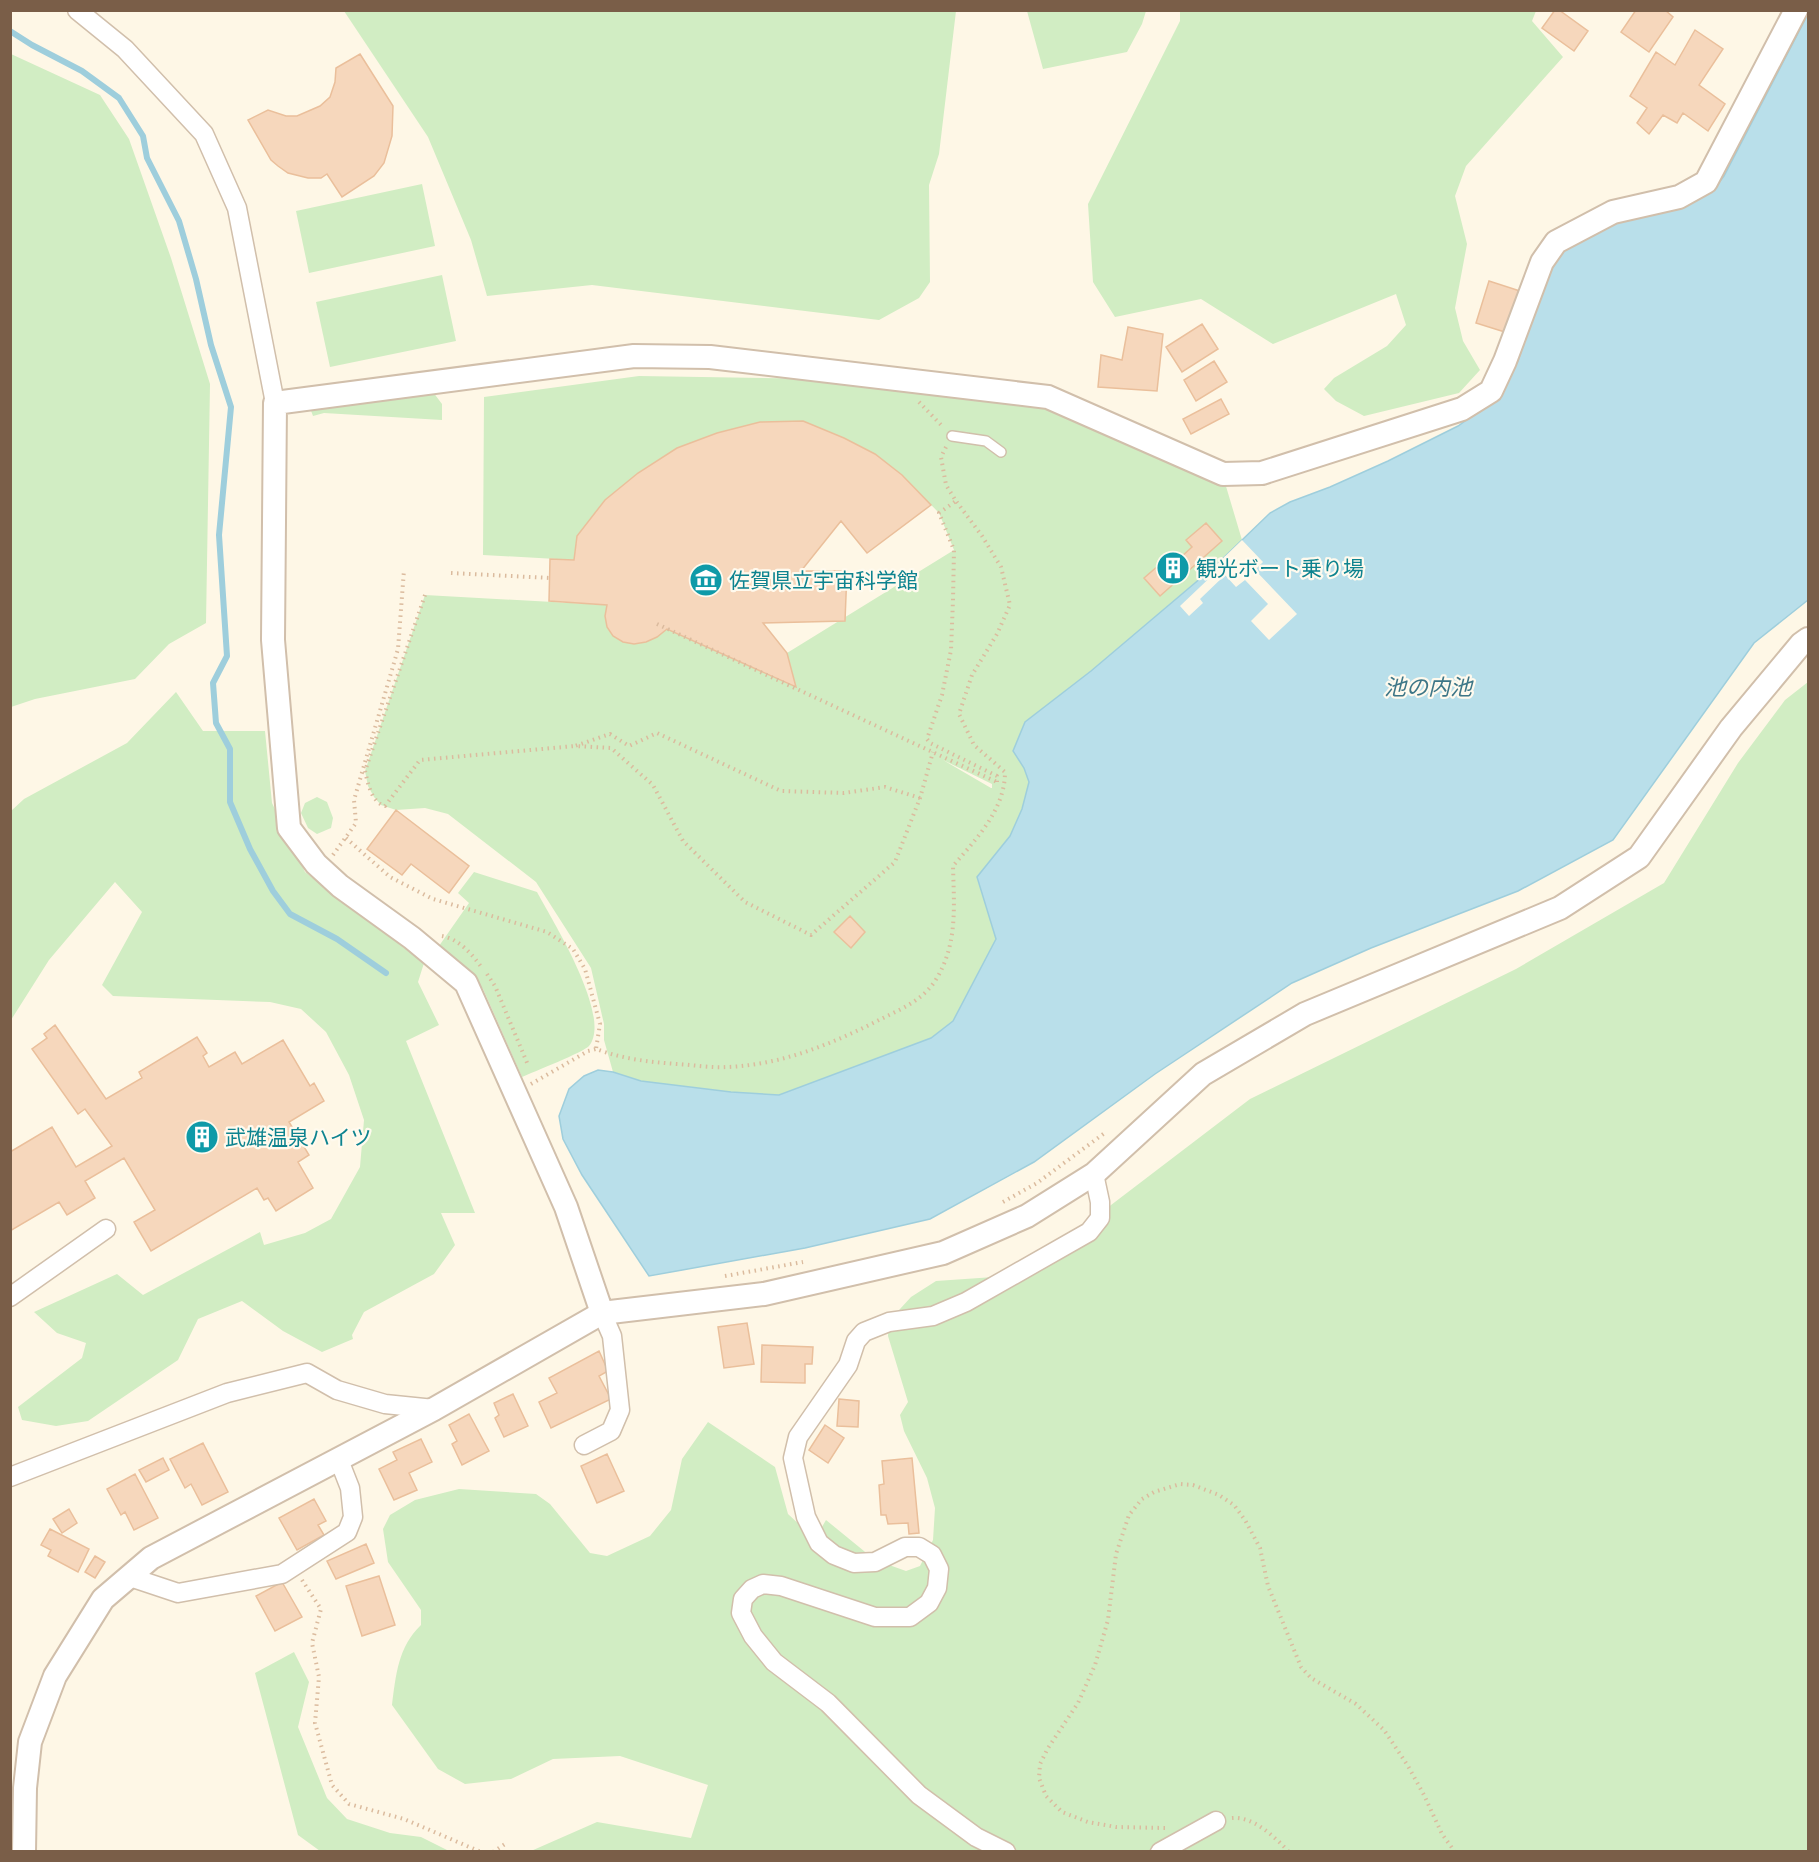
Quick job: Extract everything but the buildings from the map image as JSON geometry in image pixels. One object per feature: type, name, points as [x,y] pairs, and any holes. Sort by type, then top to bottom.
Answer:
[{"type":"street","points":[[77,10],[126,49],[204,134],[237,208],[275,403],[273,640],[289,828],[316,864],[332,879],[412,938],[466,983],[503,1068],[528,1085],[566,1207],[612,1336],[620,1410],[611,1431],[584,1445]]},
{"type":"street","points":[[275,403],[634,356],[710,357],[1048,397],[1223,474],[1262,472],[1462,409],[1491,391],[1505,361],[1542,262],[1556,242],[1613,212],[1679,197],[1706,182],[1796,10]]},
{"type":"street","points":[[24,1851],[25,1788],[30,1743],[55,1676],[103,1599],[151,1558],[434,1409],[602,1313],[764,1294],[943,1253],[1027,1216],[1094,1174],[1203,1074],[1305,1014],[1560,908],[1639,858],[1731,728],[1800,644],[1809,639]]},
{"type":"street","points":[[1006,1851],[976,1838],[919,1795],[828,1703],[774,1662],[753,1636],[741,1613],[743,1599],[752,1589],[763,1584],[781,1586],[875,1617],[910,1617],[929,1603],[938,1588],[939,1569],[932,1555],[918,1547],[905,1547],[875,1562],[854,1563],[834,1555],[819,1543],[806,1517],[793,1458],[798,1437],[848,1365],[856,1341],[864,1332],[889,1322],[933,1316],[966,1302],[1089,1232],[1100,1218],[1100,1202],[1094,1174]]},
{"type":"street","points":[[10,1297],[106,1229]]},
{"type":"street","points":[[10,1477],[227,1393],[307,1373],[337,1390],[375,1401],[434,1409]]},
{"type":"street","points":[[130,1576],[178,1593],[282,1574],[347,1532],[353,1518],[350,1488],[339,1460]]},
{"type":"street","points":[[1160,1851],[1216,1821]]},
{"type":"lane","points":[[952,436],[986,441],[1001,452]]},
{"type":"path","points":[[528,1085],[588,1051],[596,1049],[640,1062],[726,1067],[767,1063],[808,1051],[851,1034],[917,1001],[934,982],[946,958],[955,926],[953,866],[988,824],[1005,784],[1005,772],[974,745],[958,714],[972,675],[997,634],[1010,605],[1001,567],[946,485],[941,457],[952,436],[898,380]]},
{"type":"path","points":[[657,624],[997,782],[998,776],[930,744],[927,739],[942,695],[951,650],[954,550],[939,513],[956,501]]},
{"type":"path","points":[[329,862],[356,823],[354,800],[398,649],[404,570]]},
{"type":"path","points":[[451,573],[550,578]]},
{"type":"path","points":[[425,595],[365,771],[374,798],[381,805],[385,806],[420,760],[575,746],[610,748],[653,785],[683,841],[745,902],[811,934],[895,862],[920,798],[933,752]]},
{"type":"path","points":[[575,746],[609,734],[629,746],[657,733],[781,791],[844,793],[885,787],[920,798]]},
{"type":"path","points":[[346,838],[390,877],[433,899],[547,932],[573,949],[585,969],[600,1024],[596,1049]]},
{"type":"path","points":[[439,935],[452,938],[474,957],[495,986],[530,1070]]},
{"type":"path","points":[[999,1204],[1037,1183],[1111,1129]]},
{"type":"path","points":[[715,1278],[804,1261]]},
{"type":"path","points":[[1174,1826],[1116,1827],[1088,1822],[1062,1812],[1046,1796],[1038,1778],[1040,1764],[1048,1748],[1078,1703],[1095,1665],[1108,1620],[1116,1554],[1130,1515],[1142,1499],[1154,1492],[1180,1484],[1193,1485],[1219,1495],[1234,1505],[1260,1548],[1268,1586],[1301,1667],[1311,1678],[1356,1704],[1384,1730],[1408,1766],[1442,1834],[1455,1851]]},
{"type":"path","points":[[294,1567],[321,1609],[312,1643],[319,1677],[315,1724],[332,1785],[349,1804],[404,1819],[481,1851]]},
{"type":"path","points":[[1216,1821],[1239,1817],[1251,1820],[1289,1851]]},
{"type":"path","points":[[494,1851],[505,1844]]},
{"type":"green space","points":[[1027,10],[1146,11],[1142,24],[1127,52],[1043,69]]},
{"type":"green space","points":[[344,11],[956,11],[939,154],[929,185],[930,282],[919,298],[879,320],[592,285],[487,296],[471,240],[428,137]]},
{"type":"green space","points":[[1180,11],[1536,11],[1532,21],[1563,57],[1466,166],[1455,196],[1467,244],[1455,308],[1463,341],[1480,370],[1459,393],[1364,416],[1336,401],[1324,389],[1334,378],[1387,346],[1406,325],[1396,294],[1273,344],[1201,299],[1115,317],[1093,282],[1088,204],[1180,21]]},
{"type":"green space","points":[[11,54],[100,95],[129,139],[171,258],[210,384],[206,623],[169,644],[135,679],[35,699],[11,707]]},
{"type":"green space","points":[[422,184],[435,246],[309,273],[296,211]]},
{"type":"green space","points":[[442,275],[456,341],[330,367],[316,302]]},
{"type":"green space","points":[[639,376],[898,380],[1046,402],[1225,483],[1242,540],[1215,566],[1091,671],[1025,722],[1013,751],[1024,768],[1029,782],[1022,809],[1010,836],[978,877],[996,939],[953,1021],[931,1038],[779,1095],[731,1092],[641,1081],[613,1072],[604,1040],[604,1024],[591,968],[536,882],[448,814],[425,808],[396,810],[381,805],[374,797],[368,786],[365,771],[425,595],[607,605],[605,616],[607,627],[634,644],[652,639],[667,629],[795,687],[787,653],[954,550],[939,513],[902,475],[875,454],[803,421],[760,422],[717,433],[677,448],[638,473],[605,500],[577,536],[574,560],[483,555],[484,397]],"holes":[[[943,760],[992,784],[991,788]]]},
{"type":"green space","points":[[433,392],[442,404],[442,420],[324,413],[313,416],[310,408]]},
{"type":"green space","points":[[1808,682],[1808,1851],[531,1851],[597,1822],[691,1838],[708,1785],[620,1756],[553,1759],[511,1779],[465,1784],[438,1769],[392,1705],[399,1662],[407,1643],[421,1625],[421,1610],[388,1562],[383,1529],[390,1515],[415,1500],[459,1489],[536,1494],[550,1504],[590,1553],[607,1556],[650,1536],[671,1510],[682,1459],[708,1422],[775,1467],[788,1514],[815,1539],[826,1520],[875,1560],[906,1571],[920,1566],[933,1540],[935,1508],[927,1478],[904,1431],[900,1415],[908,1402],[888,1336],[889,1321],[911,1297],[936,1281],[994,1277],[1094,1218],[1250,1099],[1516,969],[1664,883],[1738,763],[1785,700]]},
{"type":"green space","points":[[176,692],[203,731],[265,731],[272,803],[305,872],[424,963],[418,982],[439,1025],[406,1041],[475,1213],[441,1213],[455,1245],[434,1274],[364,1312],[352,1335],[353,1339],[322,1352],[283,1331],[242,1301],[198,1319],[178,1360],[88,1421],[56,1426],[22,1420],[18,1407],[82,1358],[86,1343],[57,1333],[34,1312],[117,1274],[143,1295],[260,1232],[264,1245],[305,1233],[331,1219],[360,1167],[364,1120],[349,1075],[326,1032],[301,1009],[270,1002],[113,996],[102,985],[142,912],[115,882],[49,960],[11,1020],[11,811],[24,799],[127,743]]},
{"type":"green space","points":[[317,797],[327,802],[333,818],[331,828],[317,834],[308,828],[301,813],[305,803]]},
{"type":"green space","points":[[474,872],[537,892],[578,969],[593,1014],[594,1032],[589,1046],[522,1077],[483,989],[459,962],[439,946],[469,903],[458,893]]},
{"type":"green space","points":[[294,1652],[309,1682],[298,1727],[327,1798],[347,1819],[390,1833],[421,1837],[449,1851],[320,1851],[298,1835],[255,1673]]},
{"type":"water","name":"池の内池","points":[[1808,14],[1808,600],[1754,643],[1613,840],[1518,891],[1371,948],[1292,983],[1155,1074],[1034,1162],[930,1219],[805,1248],[649,1276],[582,1175],[563,1139],[559,1116],[569,1089],[584,1076],[598,1070],[641,1081],[731,1092],[779,1095],[931,1038],[953,1021],[996,939],[977,877],[1010,836],[1022,809],[1029,782],[1024,768],[1013,751],[1025,722],[1091,671],[1215,566],[1270,513],[1290,502],[1388,461],[1458,426],[1483,408],[1507,380],[1518,361],[1549,261],[1568,246],[1610,225],[1713,190],[1724,176]]},
{"type":"pier","points":[[1242,540],[1263,562],[1255,570],[1297,614],[1269,640],[1251,621],[1268,604],[1245,580],[1236,587],[1225,575],[1200,599],[1203,603],[1189,616],[1180,606],[1219,569],[1215,566]]},
{"type":"waterway","points":[[10,31],[82,71],[119,98],[143,136],[147,158],[179,221],[196,279],[211,345],[231,407],[219,535],[227,656],[213,683],[216,723],[230,749],[230,802],[250,849],[273,891],[290,914],[337,939],[386,973]]},
{"type":"place","name":"観光ボート乗り場","points":[[1173,568]]},
{"type":"place","name":"佐賀県立宇宙科学館","points":[[706,580]]},
{"type":"place","name":"武雄温泉ハイツ","points":[[202,1137]]}]
